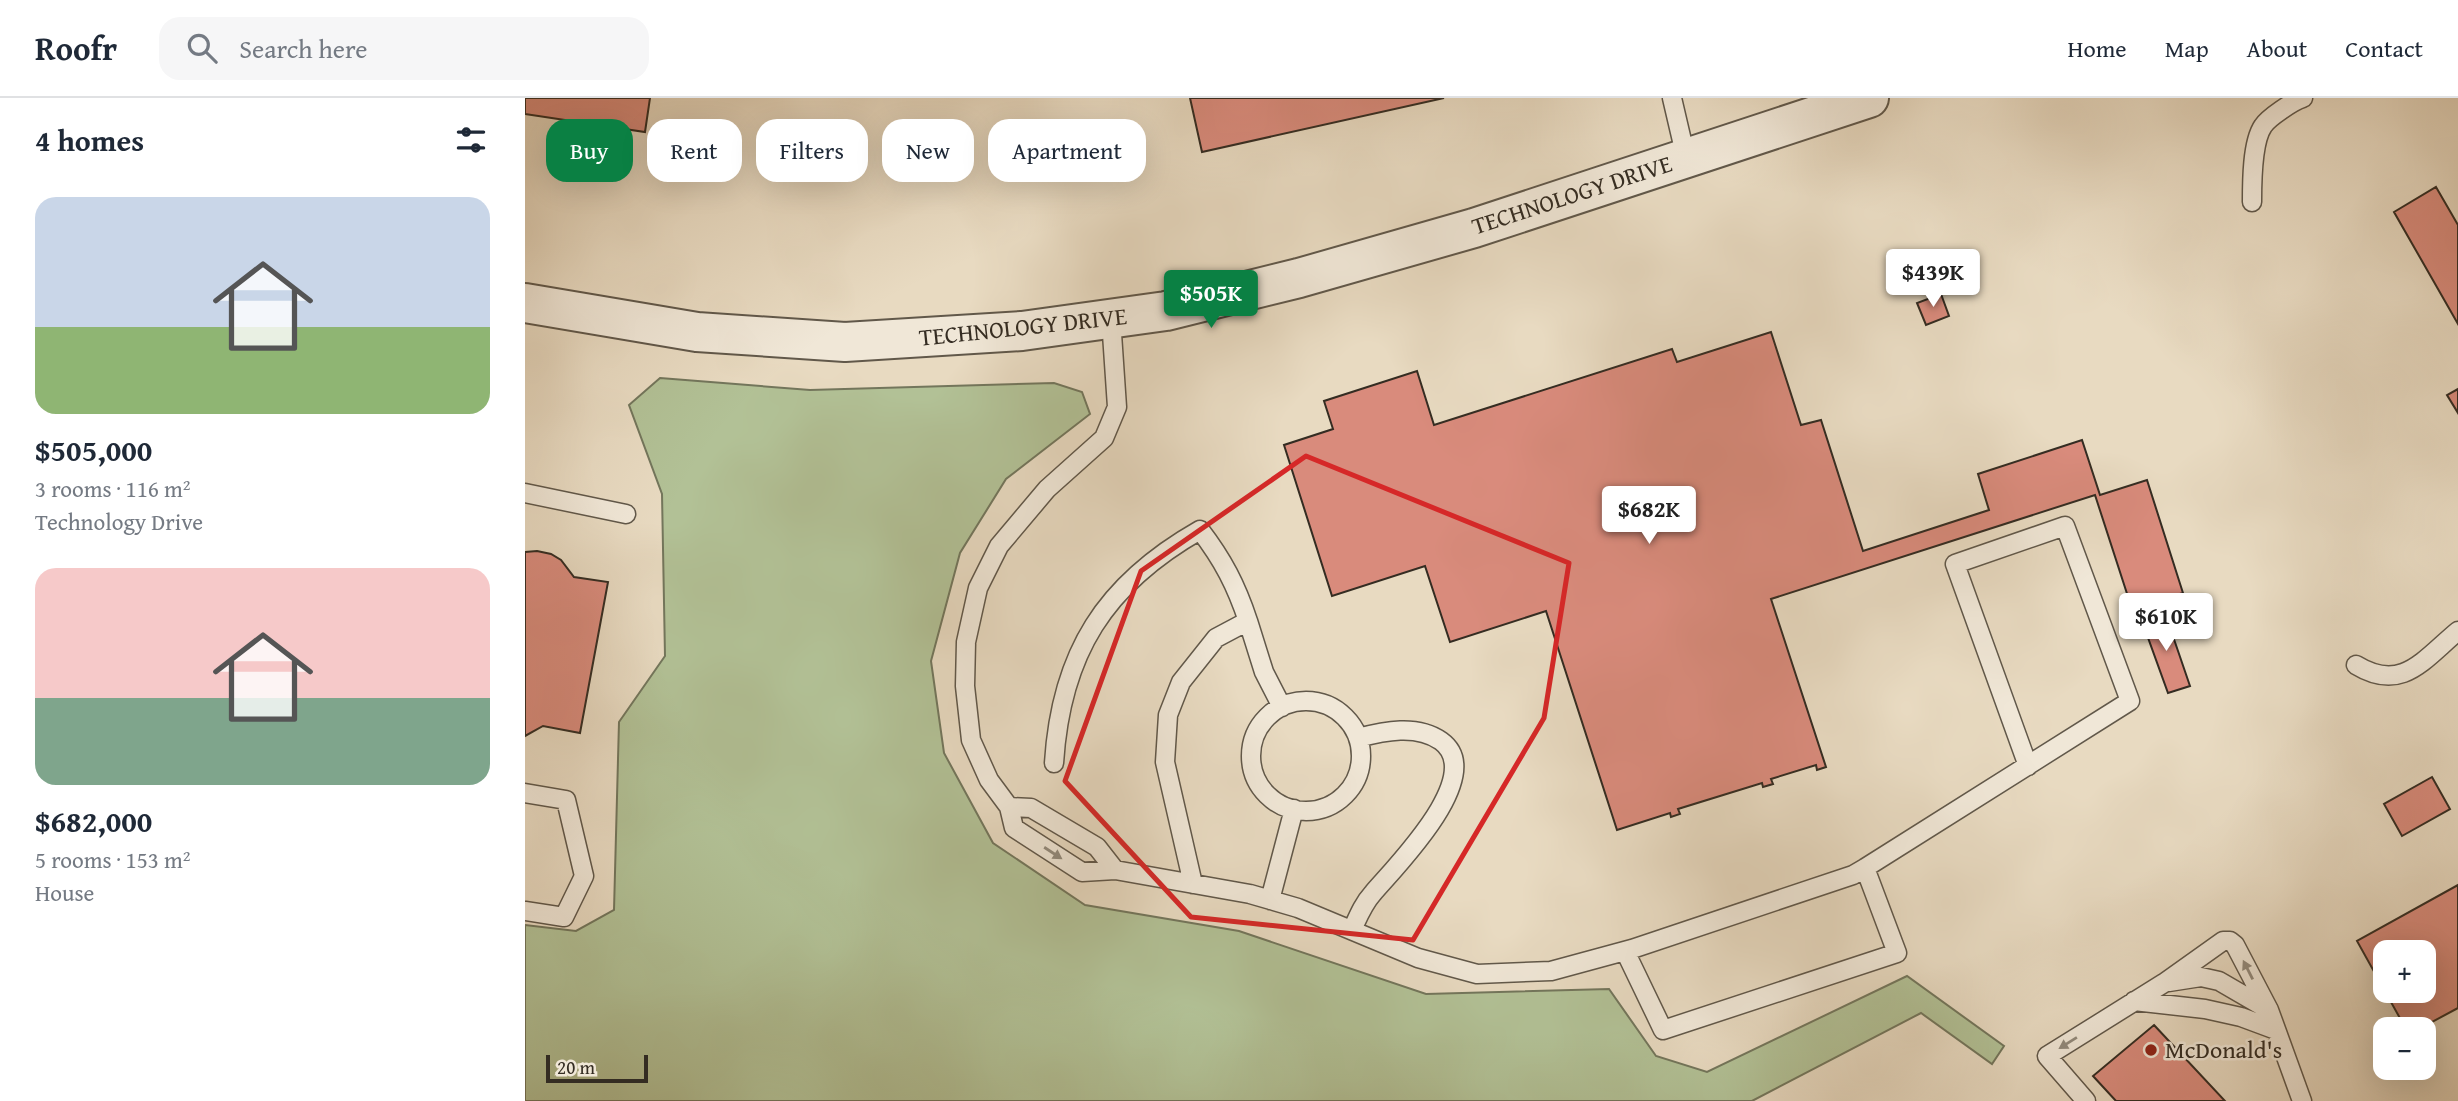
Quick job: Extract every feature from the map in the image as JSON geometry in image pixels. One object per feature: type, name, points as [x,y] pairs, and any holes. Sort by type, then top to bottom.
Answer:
[{"type":"street","name":"TECHNOLOGY DRIVE","points":[[525,303],[697,332],[845,342],[1023,331],[1166,311],[1299,278],[1474,228],[1869,98]]},
{"type":"lane","points":[[1672,98],[1686,158]]},
{"type":"lane","points":[[2252,202],[2252,162],[2263,126],[2295,101],[2303,98]]},
{"type":"lane","points":[[1111,319],[1117,407],[1104,438],[1047,489],[999,546],[978,588],[966,642],[965,686],[971,740],[989,780],[1009,807],[1014,828],[1082,872],[1115,870],[1250,894],[1299,908],[1417,958],[1477,974],[1551,971],[1625,951],[1853,875],[2028,766],[2130,701],[2065,526],[1955,564],[2028,766]]},
{"type":"lane","points":[[525,494],[626,514]]},
{"type":"lane","points":[[1054,763],[1062,700],[1082,642],[1132,577],[1168,548],[1200,530],[1223,559],[1238,590],[1264,673],[1282,707]]},
{"type":"lane","points":[[1193,884],[1165,762],[1168,715],[1181,682],[1216,638],[1248,621]]},
{"type":"lane","points":[[2356,665],[2373,675],[2393,677],[2410,671],[2458,631]]},
{"type":"lane","points":[[1310,701],[1327,705],[1342,714],[1358,738],[1361,760],[1358,776],[1349,791],[1335,803],[1302,811],[1285,807],[1271,798],[1259,785],[1251,752],[1255,735],[1264,720],[1282,707],[1310,701]]},
{"type":"lane","points":[[1352,930],[1371,895],[1400,864],[1430,825],[1445,800],[1453,770],[1452,754],[1442,742],[1424,732],[1382,732],[1358,738]]},
{"type":"lane","points":[[525,793],[566,800],[584,876],[564,917],[525,911]]},
{"type":"lane","points":[[1009,807],[1031,808],[1097,847],[1115,870]]},
{"type":"lane","points":[[1269,900],[1294,809]]},
{"type":"lane","points":[[1625,951],[1663,1030],[1897,953],[1865,868]]},
{"type":"lane","points":[[2086,1101],[2047,1056],[2164,983],[2223,941],[2235,944],[2269,1010],[2302,1101]]},
{"type":"lane","points":[[2164,983],[2201,978],[2219,981],[2269,1010]]},
{"type":"lane","points":[[2134,1001],[2217,1012],[2241,1017],[2276,1030]]},
{"type":"highlighted area","points":[[1306,456],[1569,563],[1544,718],[1413,940],[1191,917],[1065,781],[1141,571]]},
{"type":"green space","points":[[660,378],[810,390],[1054,383],[1082,392],[1090,414],[1006,479],[960,553],[931,661],[944,753],[993,843],[1085,905],[1239,931],[1426,994],[1609,989],[1656,1056],[1707,1072],[1907,976],[2004,1046],[1992,1064],[1921,1013],[1752,1101],[525,1101],[525,925],[576,931],[614,910],[619,722],[665,656],[662,494],[629,405]]},
{"type":"building","points":[[525,98],[650,98],[645,132],[633,130],[633,119],[558,119],[525,114]]},
{"type":"building","points":[[1190,98],[1444,98],[1202,152]]},
{"type":"building","points":[[2436,187],[2458,225],[2458,324],[2394,212]]},
{"type":"building","points":[[1941,294],[1949,316],[1926,325],[1917,303]]},
{"type":"building","points":[[1771,332],[1801,425],[1821,420],[1863,551],[1989,510],[1978,474],[2082,440],[2100,495],[2147,480],[2183,593],[2132,609],[2095,495],[1771,599],[1826,767],[1817,770],[1816,765],[1771,779],[1773,784],[1763,787],[1762,783],[1678,809],[1680,814],[1671,817],[1670,813],[1617,830],[1546,611],[1450,642],[1425,566],[1332,596],[1284,445],[1333,429],[1324,401],[1417,371],[1434,425],[1672,349],[1677,362]]},
{"type":"building","points":[[2458,389],[2458,413],[2447,395]]},
{"type":"building","points":[[525,552],[551,554],[561,560],[574,577],[608,582],[580,733],[543,726],[525,736]]},
{"type":"building","points":[[2165,613],[2190,686],[2168,693],[2142,621]]},
{"type":"building","points":[[2432,777],[2450,809],[2402,836],[2384,804]]},
{"type":"building","points":[[2458,885],[2458,1008],[2436,1020],[2436,1017],[2399,1017],[2392,1003],[2436,1003],[2436,940],[2373,940],[2373,970],[2357,941]]},
{"type":"building","name":"McDonald's","points":[[2154,1025],[2225,1101],[2116,1101],[2093,1076]]},
{"type":"place","name":"McDonald's","points":[[2151,1050]]}]
